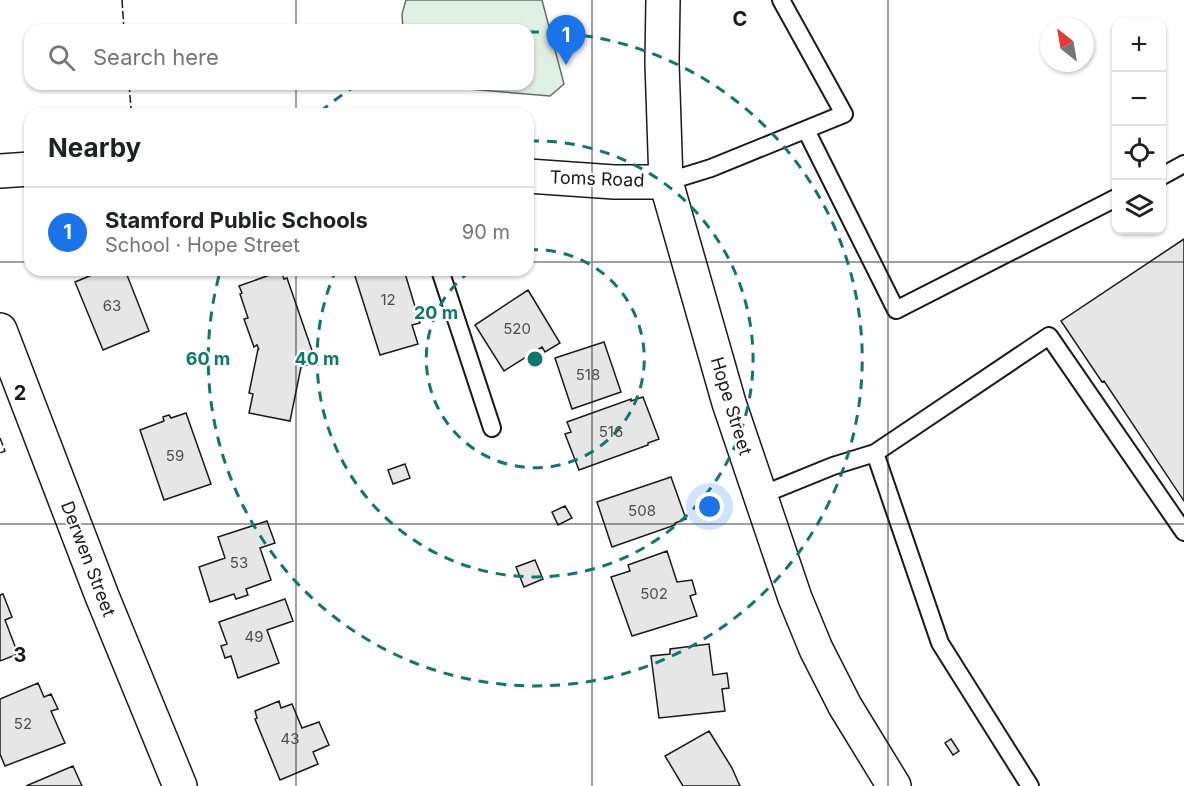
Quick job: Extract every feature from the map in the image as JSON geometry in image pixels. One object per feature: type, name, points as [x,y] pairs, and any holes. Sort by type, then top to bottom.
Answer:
[{"type":"main road","name":"Hope Street","points":[[663,0],[662,63],[666,182],[729,404],[795,598],[816,650],[845,706],[894,786]]},
{"type":"main road","points":[[0,171],[24,169]]},
{"type":"main road","name":"Toms Road","points":[[534,176],[614,182],[666,182]]},
{"type":"main road","name":"Derwen Street","points":[[0,330],[102,596],[180,786]]},
{"type":"lane","points":[[666,182],[711,168],[844,114],[781,0]]},
{"type":"lane","points":[[806,130],[896,310],[1112,200]]},
{"type":"lane","points":[[1166,173],[1184,164]]},
{"type":"lane","points":[[442,276],[492,428]]},
{"type":"lane","points":[[759,496],[833,466],[875,453],[1049,336],[1184,532]]},
{"type":"lane","points":[[875,453],[940,643],[1030,786]]},
{"type":"green space","points":[[406,0],[542,0],[564,84],[550,96],[480,90],[534,90],[534,24],[403,24],[402,14]]},
{"type":"building","points":[[1184,239],[1184,501],[1061,321]]},
{"type":"building","points":[[90,276],[127,276],[149,331],[103,350],[75,282]]},
{"type":"building","points":[[267,276],[287,278],[316,362],[301,367],[290,421],[249,413],[253,394],[249,393],[259,350],[257,345],[254,347],[244,319],[248,318],[239,286]]},
{"type":"building","points":[[355,276],[406,276],[420,323],[412,325],[418,344],[380,355]]},
{"type":"building","points":[[528,290],[560,343],[545,352],[542,347],[504,371],[475,325]]},
{"type":"building","points":[[604,342],[621,392],[572,409],[555,358]]},
{"type":"building","points":[[643,397],[659,439],[579,470],[565,434],[571,432],[567,422],[631,399],[631,401]]},
{"type":"building","points":[[186,413],[211,484],[164,500],[140,430],[164,421],[163,417],[169,415],[171,418]]},
{"type":"building","points":[[405,464],[410,478],[393,484],[388,470]]},
{"type":"building","points":[[671,477],[686,519],[612,547],[597,502]]},
{"type":"building","points":[[565,506],[572,518],[558,525],[552,512]]},
{"type":"building","points":[[267,521],[275,543],[260,548],[271,580],[246,589],[248,595],[236,599],[234,594],[210,602],[199,567],[225,558],[218,537]]},
{"type":"building","points":[[667,551],[677,582],[692,580],[696,594],[690,596],[697,616],[632,636],[611,577],[630,571],[628,565]]},
{"type":"building","points":[[535,560],[543,579],[524,587],[516,567]]},
{"type":"building","points":[[3,594],[12,617],[5,620],[18,654],[0,661],[0,595]]},
{"type":"building","points":[[285,599],[293,621],[267,630],[279,663],[238,678],[231,656],[225,658],[221,646],[227,644],[219,622]]},
{"type":"building","points":[[709,644],[713,675],[727,673],[729,688],[722,689],[725,711],[659,718],[651,656],[670,654],[670,649]]},
{"type":"building","points":[[38,683],[44,697],[51,694],[58,709],[51,711],[65,743],[5,766],[0,754],[0,699]]},
{"type":"building","points":[[279,701],[281,708],[292,704],[302,728],[319,722],[329,745],[313,752],[318,764],[280,780],[255,719],[257,718],[255,711]]},
{"type":"building","points":[[709,731],[732,768],[740,786],[683,786],[665,756]]},
{"type":"building","points":[[951,739],[959,751],[953,755],[945,743]]},
{"type":"building","points":[[73,766],[82,786],[26,786]]},
{"type":"fence","points":[[122,0],[124,24]]},
{"type":"fence","points":[[130,90],[131,108]]},
{"type":"fence","points":[[0,438],[5,451],[0,453]]},
{"type":"place","name":"Stamford Public Schools","points":[[566,65]]}]
